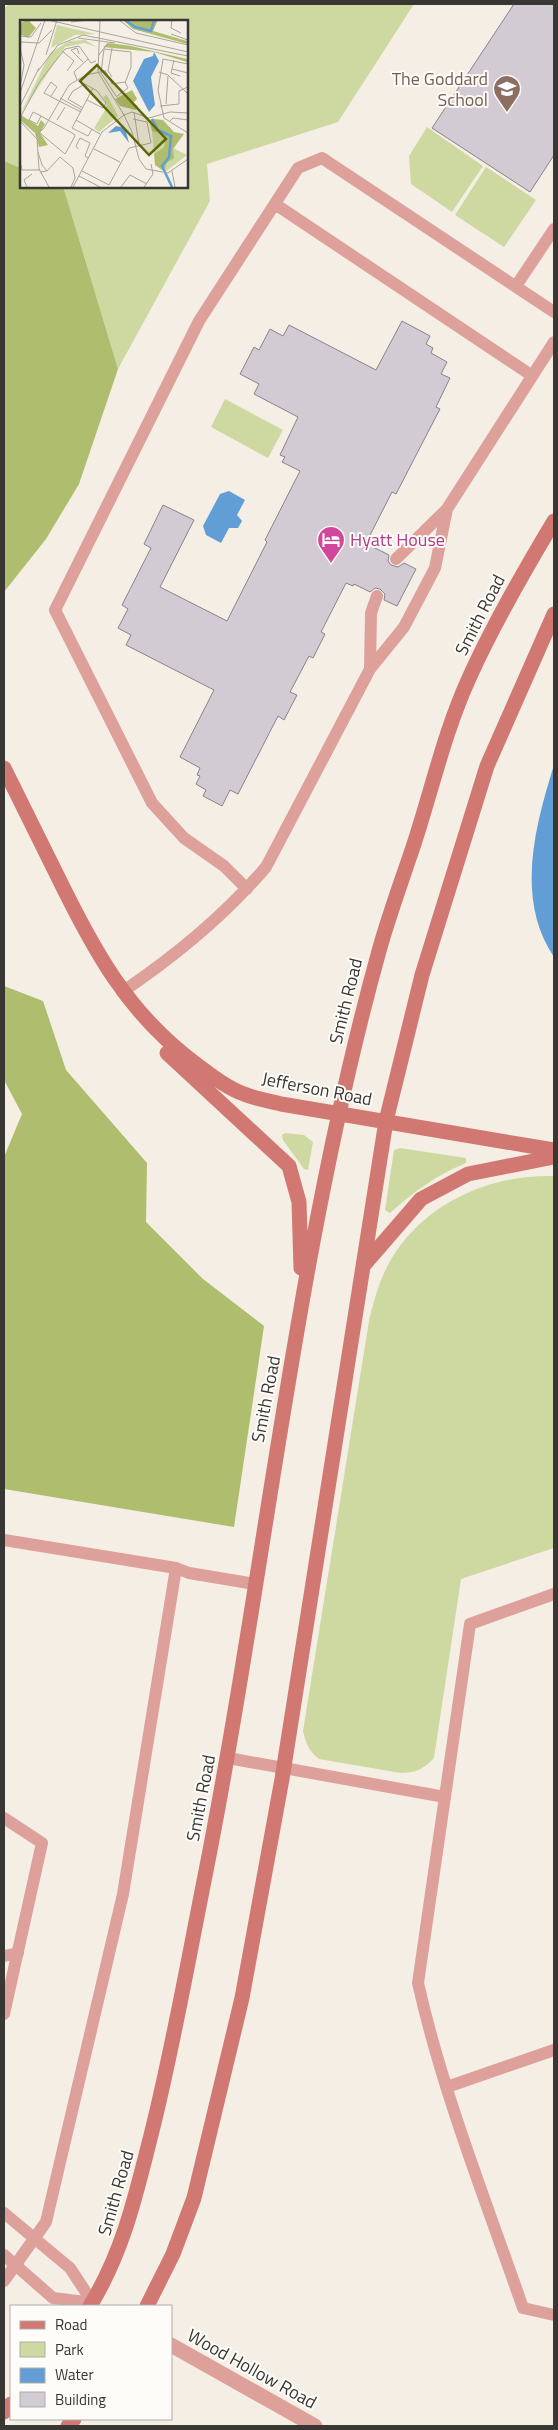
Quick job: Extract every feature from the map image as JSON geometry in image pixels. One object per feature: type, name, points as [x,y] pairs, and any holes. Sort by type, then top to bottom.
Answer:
[{"type":"main road","name":"Smith Road","points":[[94,2305],[118,2254],[130,2219],[161,2094],[228,1758],[276,1446],[338,1114],[380,946],[434,782],[448,730],[469,677],[523,574],[554,521]]},
{"type":"main road","points":[[147,2305],[172,2254],[190,2207],[208,2142],[242,1998],[283,1768],[386,1121],[422,975],[484,774],[537,649],[554,614]]},
{"type":"main road","name":"Jefferson Road","points":[[4,768],[88,939],[122,992],[148,1022],[184,1056],[214,1078],[244,1094],[281,1104],[554,1150]]},
{"type":"main road","points":[[148,1022],[167,1054],[289,1166],[299,1202],[302,1303]]},
{"type":"main road","points":[[362,1267],[421,1199],[468,1174],[554,1157]]},
{"type":"street","name":"Wood Hollow Road","points":[[172,2346],[315,2426]]},
{"type":"lane","points":[[247,889],[224,866],[184,838],[152,803],[55,610],[199,321],[298,168],[322,158],[554,312]]},
{"type":"lane","points":[[275,204],[531,375]]},
{"type":"lane","points":[[516,286],[554,229]]},
{"type":"lane","points":[[396,559],[447,509],[531,375],[554,342]]},
{"type":"lane","points":[[122,992],[162,964],[247,889],[266,867],[370,669],[404,627],[435,568],[447,509]]},
{"type":"lane","points":[[370,669],[371,613],[377,596]]},
{"type":"lane","points":[[4,1540],[176,1568],[188,1573],[255,1584]]},
{"type":"lane","points":[[4,2281],[46,2222],[123,1894],[176,1568]]},
{"type":"lane","points":[[554,1594],[470,1624],[418,1983],[428,2028],[447,2087],[523,2308],[554,2315]]},
{"type":"lane","points":[[228,1758],[445,1797]]},
{"type":"lane","points":[[4,1818],[42,1843],[4,2014]]},
{"type":"lane","points":[[4,1956],[18,1953]]},
{"type":"lane","points":[[447,2087],[554,2050]]},
{"type":"lane","points":[[4,2213],[70,2268],[94,2305]]},
{"type":"lane","points":[[4,2255],[53,2298],[94,2305]]},
{"type":"green space","points":[[10,4],[414,4],[338,122],[207,164],[210,201],[118,369],[64,188],[188,188],[188,20],[20,20],[20,168],[4,161],[4,8]]},
{"type":"green space","points":[[427,127],[483,166],[452,212],[411,184],[409,156]]},
{"type":"green space","points":[[4,161],[20,168],[20,188],[64,188],[118,369],[79,484],[46,539],[4,592]]},
{"type":"green space","points":[[486,167],[536,200],[504,247],[455,215]]},
{"type":"green space","points":[[225,399],[283,430],[268,458],[211,427]]},
{"type":"green space","points":[[4,986],[43,1001],[66,1070],[147,1163],[146,1222],[203,1279],[264,1326],[234,1527],[4,1489],[4,1157],[22,1114],[4,1080]]},
{"type":"green space","points":[[285,1133],[304,1135],[313,1142],[308,1170],[304,1169],[283,1140],[282,1135]]},
{"type":"green space","points":[[400,1148],[466,1158],[466,1163],[426,1185],[390,1213],[385,1210],[394,1150]]},
{"type":"green space","points":[[554,1176],[554,1548],[461,1579],[434,1758],[430,1762],[419,1770],[401,1773],[319,1759],[308,1747],[303,1731],[369,1321],[384,1273],[397,1250],[414,1230],[433,1213],[454,1199],[503,1181],[528,1177]]},
{"type":"water","points":[[229,491],[245,500],[237,515],[242,521],[238,528],[229,528],[221,543],[206,535],[203,526],[220,494]]},
{"type":"water","points":[[554,765],[554,957],[542,935],[535,911],[532,887],[532,862],[540,813]]},
{"type":"building","points":[[514,4],[554,4],[554,155],[530,192],[432,128]]},
{"type":"building","name":"Hyatt House","points":[[402,321],[430,336],[426,344],[433,348],[431,353],[447,362],[441,374],[450,378],[436,407],[440,409],[396,494],[392,492],[368,539],[375,543],[373,547],[389,555],[388,561],[391,565],[398,567],[404,563],[416,569],[397,606],[384,600],[385,594],[380,589],[375,588],[370,592],[354,584],[353,586],[346,583],[321,632],[325,634],[313,658],[309,656],[290,692],[297,695],[284,720],[278,716],[238,794],[230,790],[222,806],[203,796],[206,790],[196,784],[200,776],[197,775],[200,768],[180,757],[214,690],[126,645],[131,635],[118,628],[128,609],[122,605],[151,548],[144,544],[163,505],[194,520],[160,587],[227,621],[300,471],[282,462],[285,457],[280,455],[298,417],[254,394],[259,384],[240,374],[254,347],[259,350],[270,329],[283,336],[289,325],[376,370]]},
{"type":"place","name":"The Goddard School","points":[[507,113]]},
{"type":"place","name":"Hyatt House","points":[[331,564]]}]
